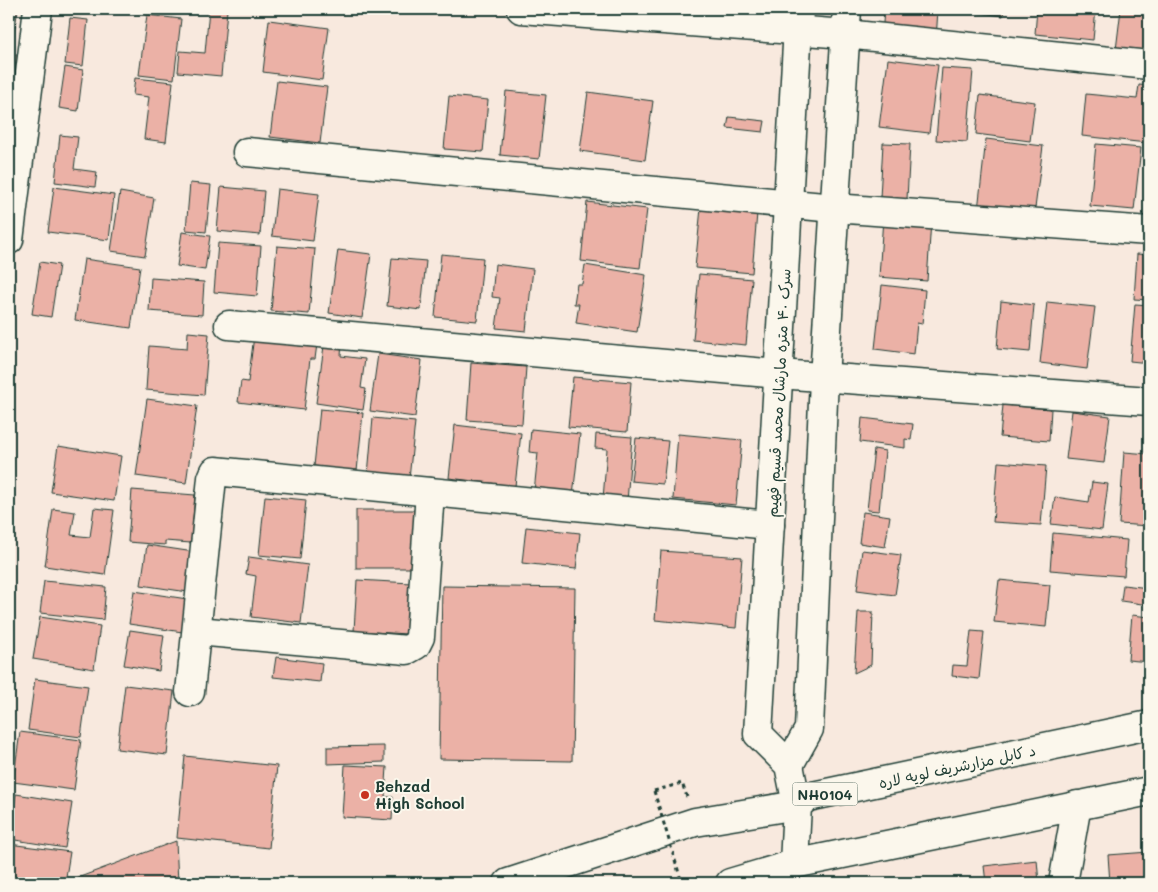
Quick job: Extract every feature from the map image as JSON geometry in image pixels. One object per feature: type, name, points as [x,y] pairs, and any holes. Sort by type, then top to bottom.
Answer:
[{"type":"main road","points":[[9,240],[38,9]]},
{"type":"main road","points":[[521,9],[846,22],[1149,65]]},
{"type":"main road","name":"سرک ۴۰ متره مارشال محمد قسیم فهیم","points":[[789,766],[758,734],[798,20]]},
{"type":"main road","points":[[794,864],[797,806],[789,766],[809,729],[824,378],[846,22]]},
{"type":"main road","points":[[247,152],[788,204],[1149,231]]},
{"type":"main road","points":[[229,325],[824,378],[1149,401]]},
{"type":"main road","points":[[190,692],[212,478],[215,471],[770,525]]},
{"type":"main road","points":[[196,631],[407,650],[416,645],[420,637],[430,492]]},
{"type":"main road","name":"د کابل مزارشریف لویه لاره","points":[[508,883],[694,822],[797,806],[808,797],[1149,725]]},
{"type":"main road","points":[[730,883],[794,864],[1077,805],[1149,792]]},
{"type":"main road","points":[[1063,883],[1077,805]]},
{"type":"path","points":[[682,783],[654,791],[682,883]]},
{"type":"building","points":[[9,9],[18,9],[11,49],[9,49]]},
{"type":"building","points":[[161,9],[185,9],[184,14],[161,11]]},
{"type":"building","points":[[209,9],[227,10],[221,76],[178,72],[180,51],[205,53]]},
{"type":"building","points":[[692,9],[764,9],[764,15]]},
{"type":"building","points":[[884,9],[938,9],[936,40],[882,37]]},
{"type":"building","points":[[967,9],[1004,9],[1003,16],[966,11]]},
{"type":"building","points":[[1037,9],[1096,9],[1093,40],[1035,34]]},
{"type":"building","points":[[1121,9],[1149,9],[1149,53],[1116,50]]},
{"type":"building","points":[[147,15],[181,19],[174,79],[139,75]]},
{"type":"building","points":[[70,18],[88,20],[83,66],[65,64]]},
{"type":"building","points":[[269,20],[329,28],[322,80],[263,72]]},
{"type":"building","points":[[9,54],[17,55],[9,105]]},
{"type":"building","points":[[888,59],[938,65],[929,133],[879,127]]},
{"type":"building","points":[[65,67],[83,70],[78,111],[59,108]]},
{"type":"building","points":[[942,68],[973,70],[967,142],[936,140]]},
{"type":"building","points":[[135,78],[173,82],[166,142],[144,139],[149,97],[133,95]]},
{"type":"building","points":[[277,81],[327,87],[320,143],[270,137]]},
{"type":"building","points":[[1139,85],[1149,86],[1147,143],[1082,136],[1086,94],[1137,99]]},
{"type":"building","points":[[506,91],[546,95],[539,159],[500,155]]},
{"type":"building","points":[[588,92],[653,101],[645,160],[580,151]]},
{"type":"building","points":[[980,95],[1035,102],[1030,141],[976,134]]},
{"type":"building","points":[[449,96],[488,100],[483,152],[444,149]]},
{"type":"building","points":[[729,117],[765,121],[763,132],[727,128]]},
{"type":"building","points":[[60,135],[78,137],[74,169],[97,172],[95,187],[55,182]]},
{"type":"building","points":[[986,139],[1043,146],[1034,216],[978,210]]},
{"type":"building","points":[[883,143],[910,144],[907,199],[880,198]]},
{"type":"building","points":[[1096,144],[1141,148],[1134,210],[1090,206]]},
{"type":"building","points":[[190,183],[211,185],[206,232],[186,230]]},
{"type":"building","points":[[54,187],[114,195],[109,240],[48,232]]},
{"type":"building","points":[[221,187],[264,191],[260,235],[217,231]]},
{"type":"building","points":[[277,189],[319,194],[313,241],[272,236]]},
{"type":"building","points":[[120,192],[154,198],[145,256],[111,251]]},
{"type":"building","points":[[587,202],[647,209],[640,268],[581,261]]},
{"type":"building","points":[[701,208],[757,213],[752,273],[695,268]]},
{"type":"building","points":[[883,218],[931,221],[927,281],[879,277]]},
{"type":"building","points":[[182,232],[210,236],[205,270],[177,266]]},
{"type":"building","points":[[218,243],[261,246],[257,296],[214,292]]},
{"type":"building","points":[[277,246],[315,249],[309,314],[271,311]]},
{"type":"building","points":[[338,250],[371,254],[362,318],[329,313]]},
{"type":"building","points":[[441,254],[483,258],[477,321],[435,317]]},
{"type":"building","points":[[1137,254],[1149,255],[1149,300],[1134,299]]},
{"type":"building","points":[[392,258],[426,261],[421,310],[387,306]]},
{"type":"building","points":[[84,259],[140,267],[131,328],[75,320]]},
{"type":"building","points":[[40,262],[59,265],[51,317],[32,314]]},
{"type":"building","points":[[495,264],[533,269],[526,331],[496,328],[500,298],[492,297]]},
{"type":"building","points":[[585,265],[646,275],[637,332],[576,323],[579,304],[574,304],[577,284],[582,284]]},
{"type":"building","points":[[699,274],[752,279],[746,345],[693,340]]},
{"type":"building","points":[[151,278],[204,282],[202,315],[149,311]]},
{"type":"building","points":[[882,285],[925,290],[922,324],[917,323],[914,354],[875,349]]},
{"type":"building","points":[[1001,301],[1034,305],[1030,352],[997,349]]},
{"type":"building","points":[[1047,302],[1095,307],[1087,369],[1040,363]]},
{"type":"building","points":[[1135,304],[1149,305],[1149,363],[1130,361]]},
{"type":"building","points":[[188,332],[209,334],[204,395],[146,390],[149,346],[187,349]]},
{"type":"building","points":[[254,336],[317,344],[315,359],[310,359],[304,410],[238,402],[241,381],[248,382]]},
{"type":"building","points":[[325,339],[342,342],[341,356],[365,359],[361,388],[366,389],[363,410],[316,403]]},
{"type":"building","points":[[378,354],[422,360],[415,417],[370,411]]},
{"type":"building","points":[[471,363],[526,367],[522,424],[467,420]]},
{"type":"building","points":[[573,377],[631,382],[627,432],[568,427]]},
{"type":"building","points":[[147,399],[197,406],[186,483],[136,476]]},
{"type":"building","points":[[1003,405],[1051,409],[1049,441],[1000,437]]},
{"type":"building","points":[[320,409],[363,413],[357,471],[314,466]]},
{"type":"building","points":[[1072,411],[1110,416],[1104,463],[1066,459]]},
{"type":"building","points":[[373,418],[415,422],[409,479],[368,475]]},
{"type":"building","points":[[862,418],[913,424],[911,440],[905,439],[905,448],[860,442]]},
{"type":"building","points":[[455,425],[521,433],[515,486],[449,478]]},
{"type":"building","points":[[531,429],[580,434],[573,496],[534,492],[538,453],[529,452]]},
{"type":"building","points":[[596,434],[632,437],[627,502],[603,499],[607,449],[595,448]]},
{"type":"building","points":[[678,434],[742,440],[736,505],[673,499]]},
{"type":"building","points":[[636,438],[668,441],[663,484],[631,481]]},
{"type":"building","points":[[58,446],[121,456],[114,501],[51,492]]},
{"type":"building","points":[[874,449],[885,451],[879,511],[867,510]]},
{"type":"building","points":[[1124,452],[1149,454],[1149,526],[1119,524]]},
{"type":"building","points":[[998,462],[1046,466],[1041,525],[993,522]]},
{"type":"building","points":[[1092,482],[1108,484],[1102,530],[1051,524],[1055,497],[1089,502]]},
{"type":"building","points":[[132,490],[195,495],[191,543],[165,541],[165,545],[128,542]]},
{"type":"building","points":[[265,496],[306,500],[300,559],[259,555]]},
{"type":"building","points":[[94,508],[114,510],[105,575],[45,566],[53,509],[75,512],[71,535],[90,537]]},
{"type":"building","points":[[356,510],[414,510],[414,568],[356,568]]},
{"type":"building","points":[[863,512],[890,516],[885,547],[859,543]]},
{"type":"building","points":[[526,527],[580,533],[576,569],[522,563]]},
{"type":"building","points":[[1053,533],[1127,540],[1124,576],[1050,570]]},
{"type":"building","points":[[147,545],[194,552],[188,592],[141,585]]},
{"type":"building","points":[[862,550],[901,555],[895,595],[857,590]]},
{"type":"building","points":[[661,551],[742,557],[736,628],[655,620]]},
{"type":"building","points":[[249,557],[308,565],[301,623],[251,617],[256,576],[246,574]]},
{"type":"building","points":[[357,580],[411,583],[408,634],[354,631]]},
{"type":"building","points":[[999,580],[1050,585],[1046,627],[994,622]]},
{"type":"building","points":[[44,581],[106,587],[103,620],[40,613]]},
{"type":"building","points":[[1123,585],[1149,588],[1149,605],[1121,601]]},
{"type":"building","points":[[442,586],[575,588],[572,761],[439,759]]},
{"type":"building","points":[[134,591],[194,600],[189,633],[129,624]]},
{"type":"building","points":[[858,612],[873,612],[871,665],[854,673]]},
{"type":"building","points":[[1132,615],[1149,617],[1149,662],[1128,660]]},
{"type":"building","points":[[40,617],[100,626],[94,669],[33,659]]},
{"type":"building","points":[[130,630],[164,635],[159,671],[124,665]]},
{"type":"building","points":[[971,631],[984,632],[979,679],[952,676],[953,665],[967,666]]},
{"type":"building","points":[[276,657],[322,663],[320,682],[273,677]]},
{"type":"building","points":[[35,679],[88,686],[81,737],[28,730]]},
{"type":"building","points":[[125,685],[174,691],[167,755],[117,749]]},
{"type":"building","points":[[20,732],[81,740],[74,790],[13,782]]},
{"type":"building","points":[[384,746],[384,762],[327,764],[327,747]]},
{"type":"building","points":[[185,756],[277,766],[269,848],[177,838]]},
{"type":"building","points":[[345,765],[387,767],[385,797],[393,797],[392,820],[342,817]]},
{"type":"building","points":[[16,794],[72,803],[65,848],[9,839]]},
{"type":"building","points":[[176,841],[178,883],[72,883],[72,880]]},
{"type":"building","points":[[9,844],[70,852],[65,883],[9,883]]},
{"type":"building","points":[[1149,852],[1149,883],[1110,883],[1108,855]]},
{"type":"building","points":[[1037,860],[1039,883],[986,883],[984,866]]},
{"type":"place","name":"Behzad High School","points":[[365,795]]}]
